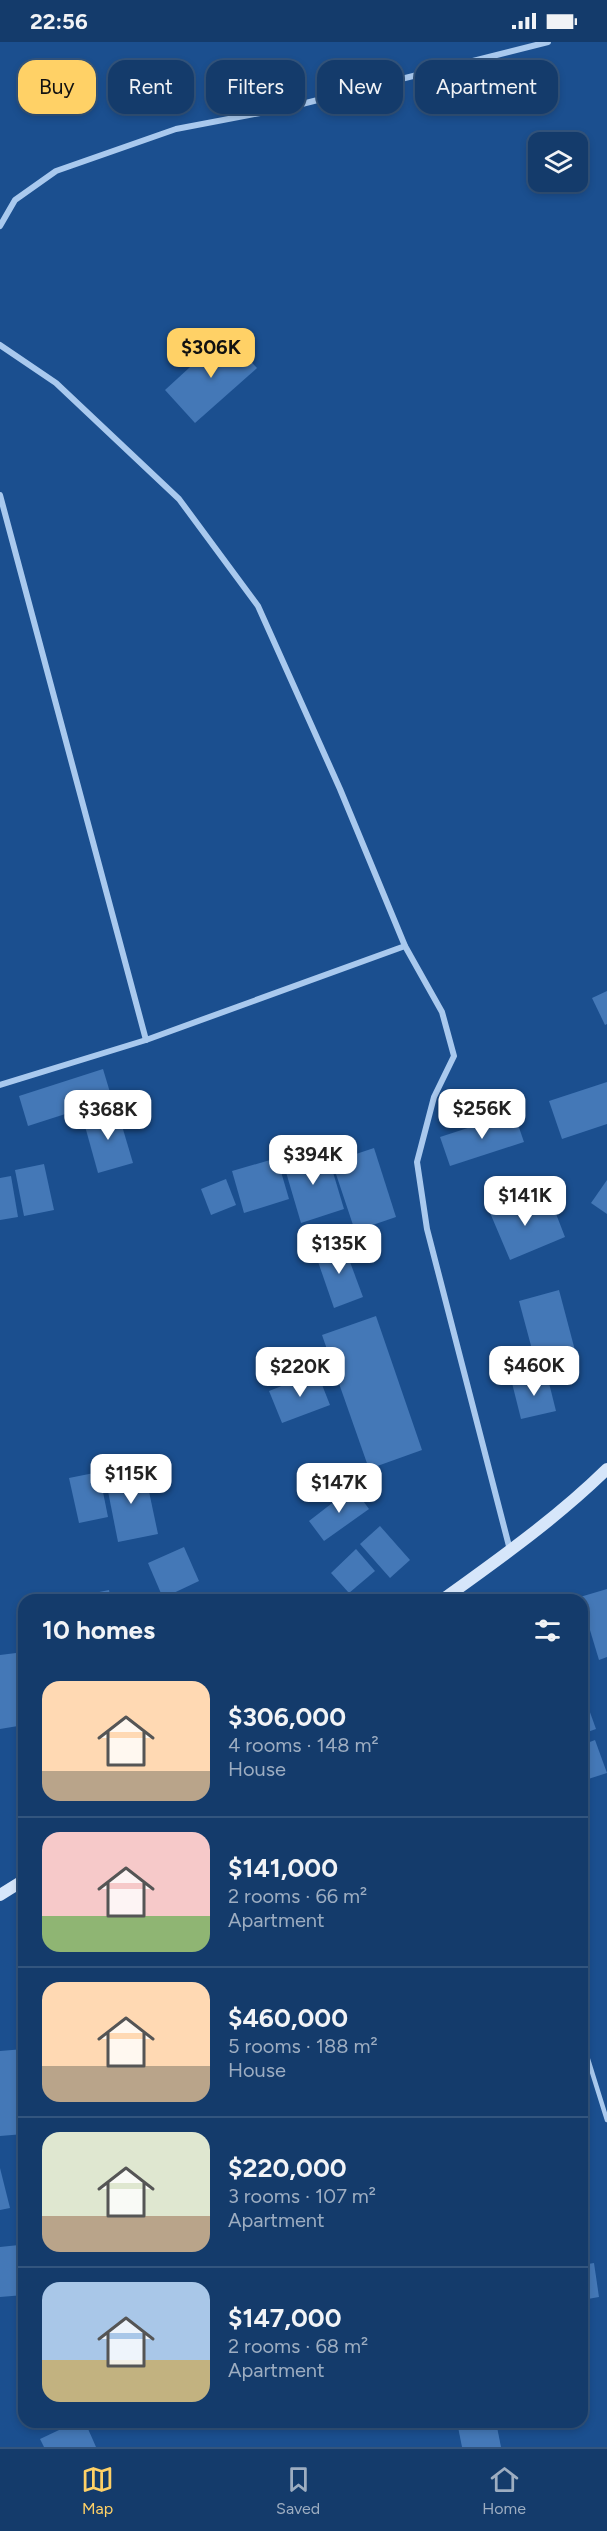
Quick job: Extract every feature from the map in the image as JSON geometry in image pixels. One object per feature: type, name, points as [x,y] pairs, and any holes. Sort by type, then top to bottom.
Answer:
[{"type":"main road","points":[[450,1594],[510,1551],[586,1490],[607,1469]]},
{"type":"main road","points":[[0,1895],[18,1884]]},
{"type":"street","points":[[0,226],[15,200],[56,171],[176,129],[286,108],[548,42]]},
{"type":"street","points":[[0,345],[56,383],[179,499],[258,606],[340,789],[405,946],[442,1012],[454,1056],[434,1097],[417,1162],[427,1229],[510,1551]]},
{"type":"street","points":[[0,495],[146,1040]]},
{"type":"street","points":[[0,1085],[146,1040],[405,946]]},
{"type":"lane","points":[[588,2059],[607,2120]]},
{"type":"building","points":[[226,334],[257,368],[195,423],[165,390]]},
{"type":"building","points":[[607,991],[607,1024],[605,1025],[592,998]]},
{"type":"building","points":[[103,1069],[112,1099],[28,1126],[19,1096]]},
{"type":"building","points":[[607,1082],[607,1124],[562,1139],[549,1101]]},
{"type":"building","points":[[117,1109],[133,1163],[98,1173],[83,1119]]},
{"type":"building","points":[[514,1113],[524,1142],[450,1166],[440,1137]]},
{"type":"building","points":[[374,1148],[396,1217],[355,1231],[332,1162]]},
{"type":"building","points":[[326,1149],[344,1209],[301,1223],[283,1162]]},
{"type":"building","points":[[277,1158],[289,1199],[244,1213],[232,1171]]},
{"type":"building","points":[[44,1164],[54,1210],[24,1216],[15,1170]]},
{"type":"building","points":[[11,1176],[18,1217],[0,1220],[0,1178]]},
{"type":"building","points":[[226,1179],[236,1205],[211,1215],[201,1189]]},
{"type":"building","points":[[607,1180],[607,1214],[591,1203]]},
{"type":"building","points":[[522,1195],[531,1215],[553,1206],[565,1237],[510,1260],[488,1208]]},
{"type":"building","points":[[343,1243],[363,1297],[334,1308],[315,1253]]},
{"type":"building","points":[[559,1290],[577,1358],[537,1368],[519,1301]]},
{"type":"building","points":[[376,1316],[422,1450],[369,1469],[322,1335]]},
{"type":"building","points":[[317,1372],[330,1405],[282,1423],[269,1391]]},
{"type":"building","points":[[547,1375],[556,1411],[521,1419],[512,1383]]},
{"type":"building","points":[[144,1468],[158,1534],[118,1542],[105,1476]]},
{"type":"building","points":[[99,1472],[108,1517],[79,1523],[69,1478]]},
{"type":"building","points":[[353,1487],[369,1509],[324,1541],[309,1521]]},
{"type":"building","points":[[380,1526],[410,1560],[390,1578],[360,1544]]},
{"type":"building","points":[[184,1547],[199,1581],[171,1594],[161,1594],[148,1563]]},
{"type":"building","points":[[356,1549],[375,1571],[349,1593],[331,1573]]},
{"type":"building","points":[[607,1589],[607,1657],[599,1660],[588,1624],[588,1595]]},
{"type":"building","points":[[109,1590],[110,1594],[89,1594]]},
{"type":"building","points":[[18,1653],[18,1726],[0,1729],[0,1655]]},
{"type":"building","points":[[588,1707],[596,1729],[588,1732]]},
{"type":"building","points":[[595,1740],[607,1773],[588,1779],[588,1743]]},
{"type":"building","points":[[18,2050],[18,2134],[0,2136],[0,2051]]},
{"type":"building","points":[[0,2168],[10,2208],[0,2210]]},
{"type":"building","points":[[18,2245],[18,2296],[0,2297],[0,2247]]},
{"type":"building","points":[[594,2263],[599,2297],[588,2299],[588,2264]]},
{"type":"building","points":[[63,2428],[88,2428],[96,2447],[44,2447],[40,2439]]},
{"type":"building","points":[[458,2428],[497,2428],[501,2447],[462,2447]]}]
